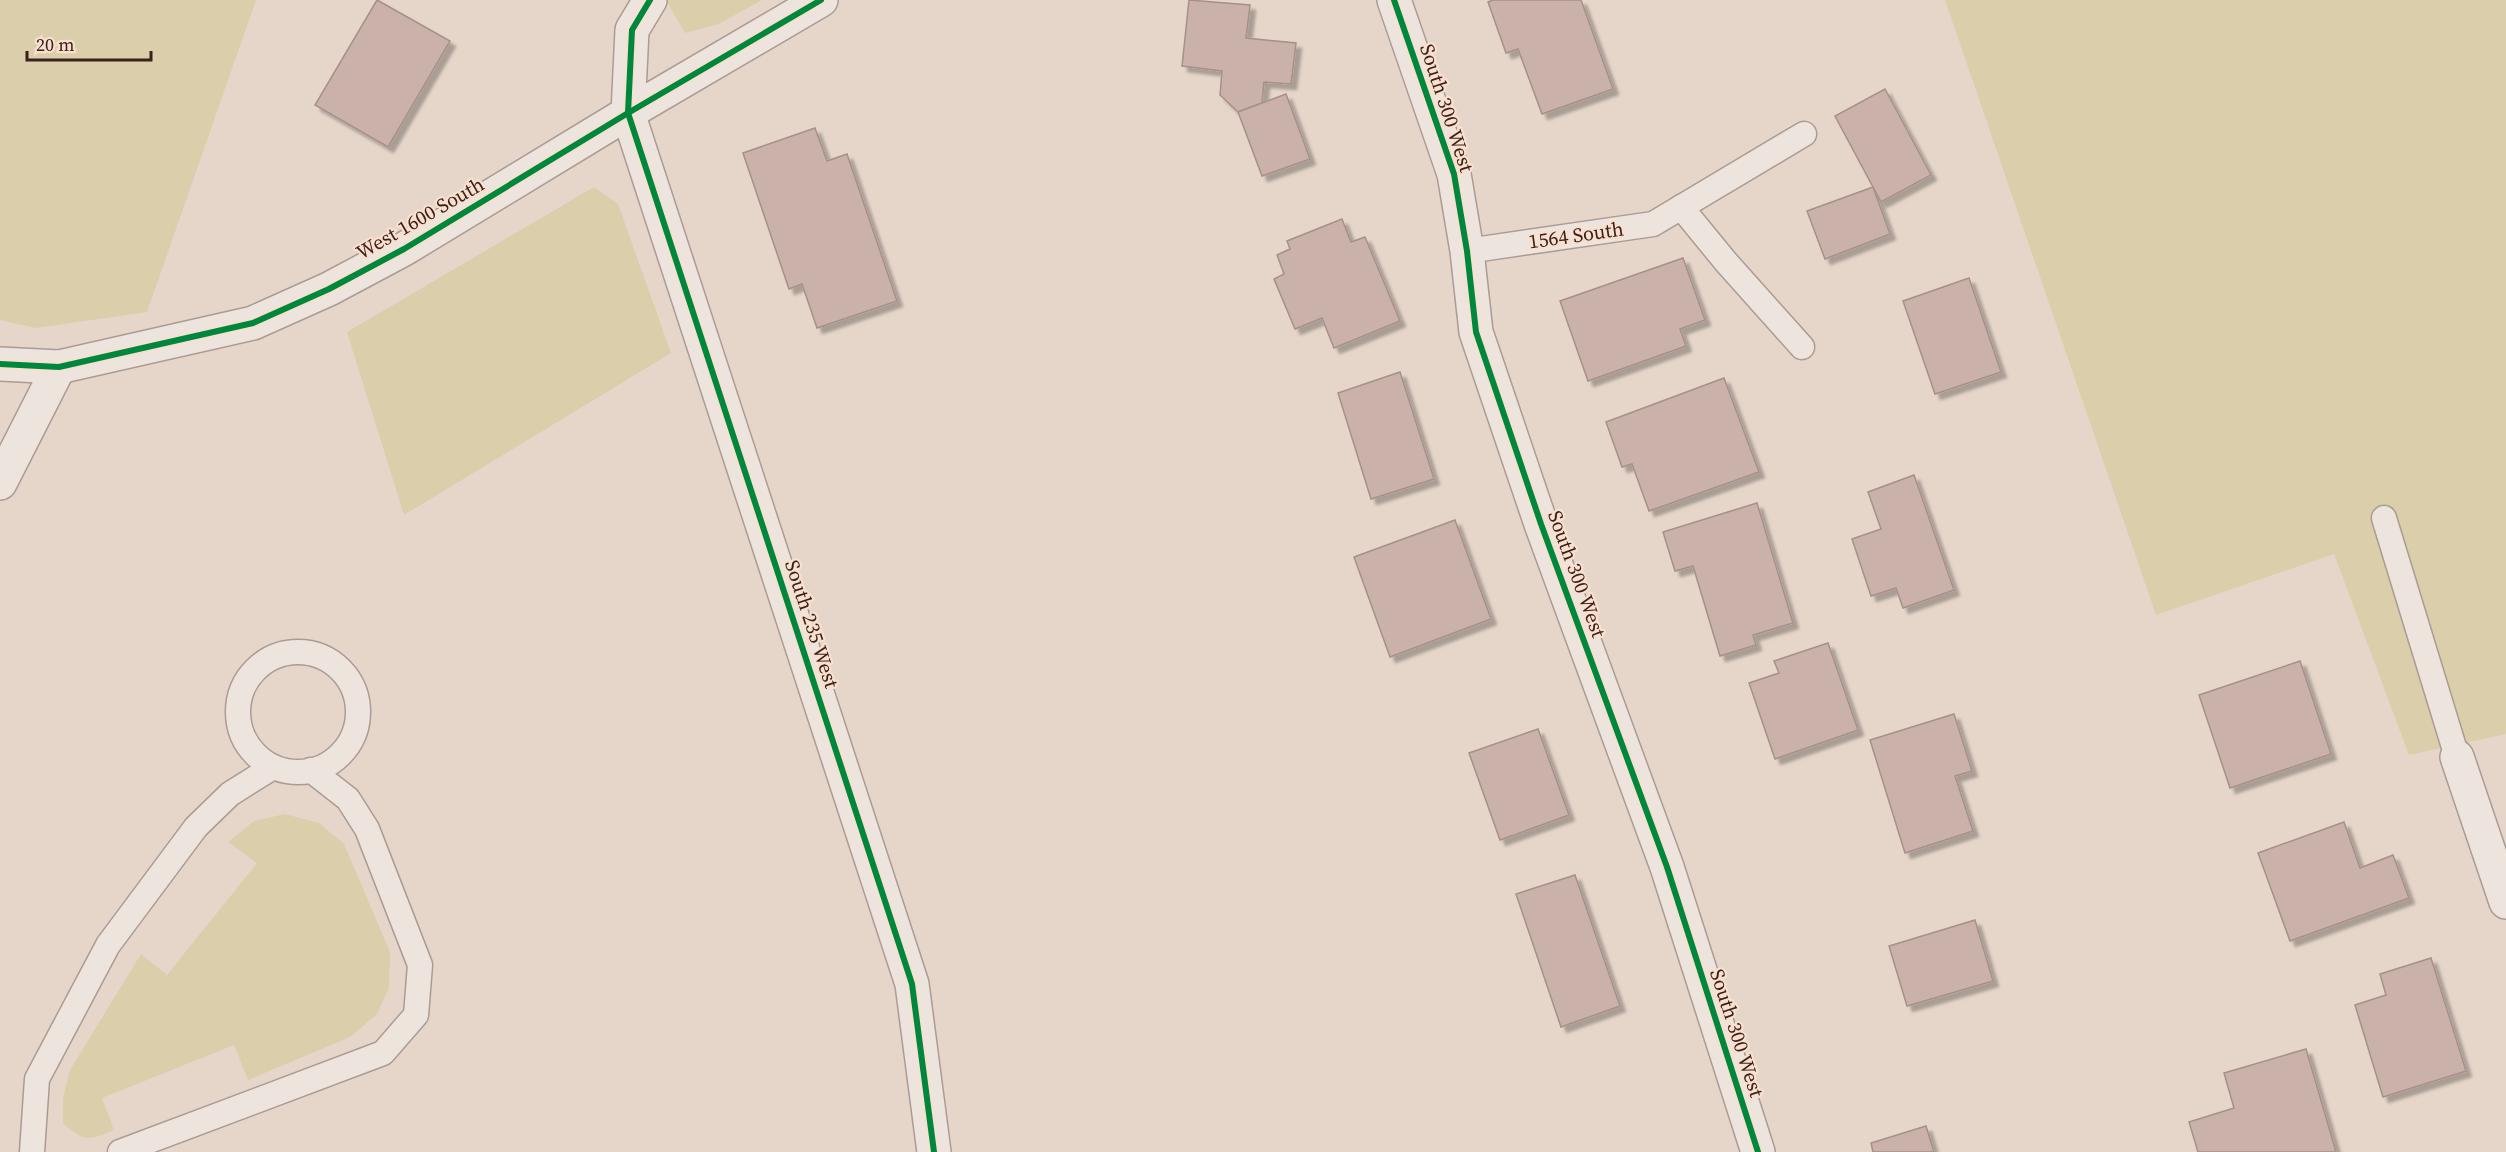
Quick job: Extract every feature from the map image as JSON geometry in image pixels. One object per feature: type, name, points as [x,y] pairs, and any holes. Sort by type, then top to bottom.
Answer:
[{"type":"street","points":[[628,113],[632,30],[650,0]]},
{"type":"street","name":"West 1600 South","points":[[0,364],[59,367],[253,323],[329,289],[404,249],[628,113],[821,0]]},
{"type":"street","name":"South 300 West","points":[[1394,0],[1454,174],[1467,251],[1476,332],[1541,524],[1666,867],[1758,1152]]},
{"type":"street","name":"South 235 West","points":[[628,113],[912,984],[934,1152]]},
{"type":"street","points":[[0,483],[59,367]]},
{"type":"street","points":[[2457,758],[2506,902]]},
{"type":"lane","name":"1564 South","points":[[1467,251],[1653,224],[1804,134]]},
{"type":"lane","points":[[1681,207],[1726,262],[1802,347]]},
{"type":"lane","points":[[2384,518],[2457,758]]},
{"type":"lane","points":[[294,652],[314,655],[332,663],[346,676],[355,694],[358,713],[354,733],[345,750],[330,763],[312,771],[292,772],[273,767],[257,756],[244,741],[238,722],[238,702],[245,684],[258,668],[275,657],[294,652]]},
{"type":"lane","points":[[32,1152],[37,1079],[108,945],[196,827],[230,794],[273,767]]},
{"type":"lane","points":[[120,1152],[383,1053],[416,1015],[420,965],[367,829],[348,798],[312,771]]},
{"type":"shaded area","points":[[0,0],[256,0],[147,312],[36,328],[0,320]]},
{"type":"shaded area","points":[[666,0],[762,0],[719,24],[685,33]]},
{"type":"shaded area","points":[[1945,0],[2506,0],[2506,734],[2409,755],[2334,554],[2156,615]]},
{"type":"shaded area","points":[[594,187],[618,204],[671,353],[404,515],[347,332]]},
{"type":"shaded area","points":[[285,814],[319,823],[344,844],[390,952],[389,988],[377,1014],[350,1037],[248,1080],[234,1045],[102,1098],[114,1130],[92,1138],[76,1134],[63,1123],[63,1098],[70,1070],[141,954],[167,975],[257,863],[228,842],[254,821]]},
{"type":"building","points":[[377,0],[450,41],[388,147],[315,105]]},
{"type":"building","points":[[1189,0],[1250,5],[1246,38],[1296,43],[1291,84],[1264,82],[1262,103],[1238,112],[1220,95],[1222,71],[1182,66]]},
{"type":"building","points":[[1493,0],[1581,0],[1613,89],[1542,114],[1518,49],[1506,53],[1488,2]]},
{"type":"building","points":[[1885,89],[1931,175],[1881,202],[1835,116]]},
{"type":"building","points":[[1286,94],[1310,159],[1262,176],[1238,112]]},
{"type":"building","points":[[815,128],[827,161],[847,154],[897,301],[817,328],[802,284],[789,289],[743,153]]},
{"type":"building","points":[[1873,187],[1890,234],[1825,259],[1807,211]]},
{"type":"building","points":[[1342,219],[1351,242],[1365,237],[1400,321],[1334,348],[1322,318],[1295,329],[1274,279],[1284,274],[1277,255],[1290,249],[1287,241]]},
{"type":"building","points":[[1683,258],[1705,320],[1680,329],[1686,346],[1588,381],[1560,301]]},
{"type":"building","points":[[1969,278],[2001,372],[1935,394],[1903,301]]},
{"type":"building","points":[[1400,372],[1434,479],[1371,499],[1338,393]]},
{"type":"building","points":[[1724,378],[1759,472],[1649,511],[1632,464],[1622,467],[1606,422]]},
{"type":"building","points":[[1914,475],[1954,590],[1903,608],[1896,588],[1871,596],[1852,539],[1881,529],[1868,492]]},
{"type":"building","points":[[1757,503],[1793,623],[1753,635],[1756,645],[1720,656],[1693,566],[1675,571],[1663,532]]},
{"type":"building","points":[[1455,520],[1491,619],[1390,657],[1354,557]]},
{"type":"building","points":[[1828,643],[1858,730],[1775,759],[1749,683],[1779,673],[1774,661]]},
{"type":"building","points":[[2300,661],[2331,754],[2230,788],[2199,695]]},
{"type":"building","points":[[1954,714],[1972,771],[1955,776],[1973,831],[1905,853],[1870,740]]},
{"type":"building","points":[[1538,729],[1569,815],[1500,840],[1469,753]]},
{"type":"building","points":[[2344,822],[2360,868],[2393,855],[2409,898],[2290,941],[2258,853]]},
{"type":"building","points":[[1575,875],[1620,1006],[1561,1027],[1516,894]]},
{"type":"building","points":[[1975,920],[1993,981],[1907,1006],[1889,946]]},
{"type":"building","points":[[2431,958],[2466,1071],[2383,1097],[2355,1005],[2386,995],[2380,974]]},
{"type":"building","points":[[2306,1049],[2336,1152],[2198,1152],[2189,1122],[2234,1108],[2224,1073]]},
{"type":"building","points":[[1926,1126],[1934,1152],[1873,1152],[1871,1143]]},
{"type":"cycle path","points":[[650,0],[632,30],[628,113],[912,984],[934,1152]]},
{"type":"cycle path","points":[[0,364],[59,367],[253,323],[329,289],[404,249],[628,113],[821,0]]},
{"type":"cycle path","points":[[1394,0],[1454,174],[1467,251],[1476,332],[1541,524],[1667,867],[1758,1152]]}]
